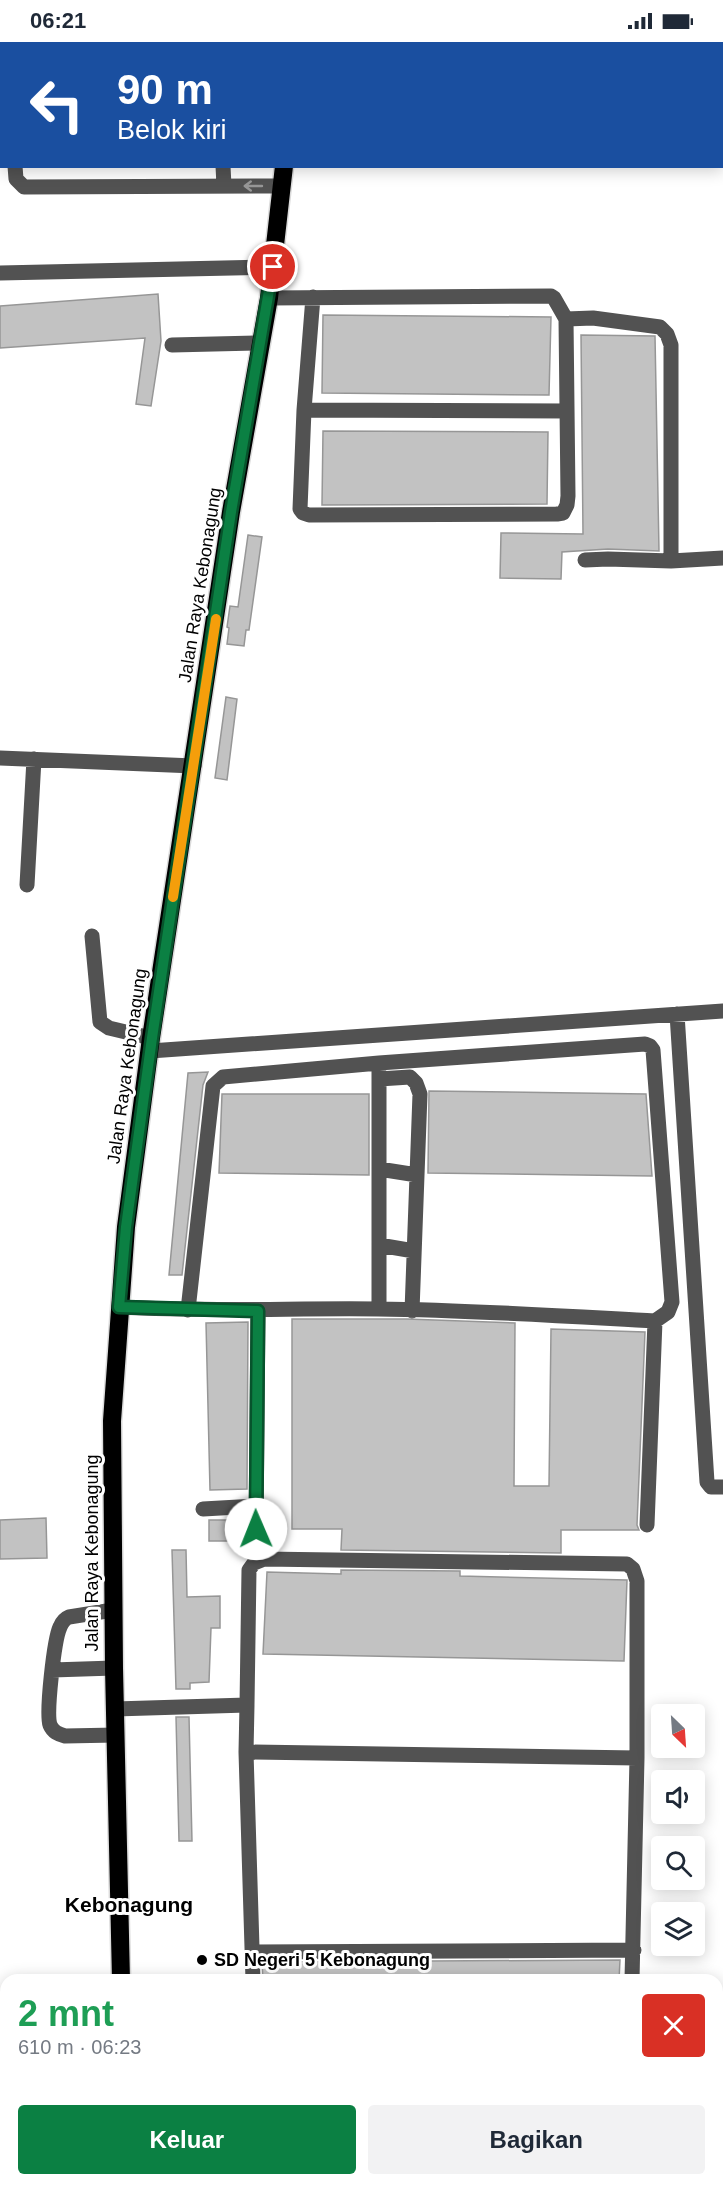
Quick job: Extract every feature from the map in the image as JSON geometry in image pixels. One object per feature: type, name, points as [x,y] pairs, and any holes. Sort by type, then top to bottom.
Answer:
[{"type":"highway","name":"Jalan Raya Kebonagung","points":[[121,1974],[113,1610],[112,1421],[126,1227],[231,512],[269,298],[284,168]]},
{"type":"street","points":[[15,168],[16,179],[24,187],[282,186]]},
{"type":"street","points":[[223,168],[224,186]]},
{"type":"street","points":[[0,273],[273,267]]},
{"type":"street","points":[[269,298],[313,297],[551,296],[554,298],[566,319],[568,496],[565,510],[561,514],[309,515],[303,513],[300,509],[304,410],[313,297]]},
{"type":"street","points":[[566,319],[593,318],[651,324],[660,327],[667,334],[671,345],[671,561]]},
{"type":"street","points":[[172,345],[260,343]]},
{"type":"street","points":[[304,410],[566,411]]},
{"type":"street","points":[[585,560],[671,561],[723,558]]},
{"type":"street","points":[[0,758],[194,766]]},
{"type":"street","points":[[27,885],[34,759]]},
{"type":"street","points":[[92,936],[100,1022],[151,1045],[723,1011]]},
{"type":"street","points":[[677,1014],[707,1482],[711,1487],[723,1487]]},
{"type":"street","points":[[119,1307],[188,1310],[258,1311],[379,1309],[503,1312],[655,1321],[668,1312],[672,1302],[653,1050],[645,1044],[223,1077],[213,1086],[188,1310]]},
{"type":"street","points":[[379,1063],[379,1309]]},
{"type":"street","points":[[379,1079],[410,1077],[416,1083],[420,1094],[412,1311]]},
{"type":"street","points":[[379,1169],[417,1175]]},
{"type":"street","points":[[379,1245],[414,1251]]},
{"type":"street","points":[[256,1529],[258,1311]]},
{"type":"street","points":[[647,1525],[655,1321]]},
{"type":"street","points":[[203,1509],[256,1506]]},
{"type":"street","points":[[253,1974],[246,1752],[249,1570],[254,1563],[264,1559],[627,1564],[633,1569],[637,1581],[637,1758],[632,1974]]},
{"type":"street","points":[[113,1610],[64,1619],[60,1626],[52,1670],[49,1724],[53,1730],[65,1736],[116,1735]]},
{"type":"street","points":[[52,1670],[114,1668]]},
{"type":"street","points":[[115,1709],[248,1705]]},
{"type":"street","points":[[246,1752],[637,1758]]},
{"type":"street","points":[[253,1952],[634,1950]]},
{"type":"building","points":[[158,294],[161,341],[151,406],[136,404],[145,338],[0,348],[0,306]]},
{"type":"building","points":[[323,315],[551,317],[549,395],[322,393]]},
{"type":"building","points":[[581,335],[655,336],[659,551],[608,549],[562,552],[561,579],[500,578],[501,533],[583,534]]},
{"type":"building","points":[[323,431],[548,432],[547,504],[322,505]]},
{"type":"building","points":[[248,535],[262,537],[249,630],[246,630],[244,646],[227,644],[229,628],[227,627],[230,606],[238,607]]},
{"type":"building","points":[[226,697],[237,699],[227,780],[215,778]]},
{"type":"building","points":[[208,1072],[203,1085],[182,1275],[169,1275],[188,1073]]},
{"type":"building","points":[[429,1091],[646,1094],[652,1176],[428,1173]]},
{"type":"building","points":[[222,1094],[369,1094],[369,1175],[219,1173]]},
{"type":"building","points":[[292,1319],[407,1319],[515,1323],[514,1486],[549,1486],[551,1329],[645,1332],[637,1525],[639,1530],[561,1530],[561,1553],[341,1550],[342,1529],[292,1529]]},
{"type":"building","points":[[248,1322],[247,1489],[210,1490],[206,1323]]},
{"type":"building","points":[[46,1518],[47,1558],[0,1559],[0,1520]]},
{"type":"building","points":[[209,1520],[246,1520],[246,1541],[209,1541]]},
{"type":"building","points":[[172,1550],[186,1550],[187,1597],[220,1596],[220,1628],[211,1628],[209,1682],[190,1683],[190,1689],[176,1689]]},
{"type":"building","points":[[341,1570],[460,1571],[460,1576],[627,1580],[624,1661],[263,1654],[267,1572],[341,1574]]},
{"type":"building","points":[[176,1717],[189,1717],[192,1841],[179,1841]]},
{"type":"building","points":[[620,1960],[619,1974],[263,1974],[262,1962]]},
{"type":"slow traffic","points":[[173,897],[216,619]]},
{"type":"place","name":"SD Negeri 5 Kebonagung","points":[[202,1960]]},
{"type":"district","name":"Kebonagung","points":[[129,1904]]},
{"type":"route","points":[[256,1529],[258,1311],[160,1310],[119,1307],[126,1227],[152,1038],[231,512],[273,267]]}]
